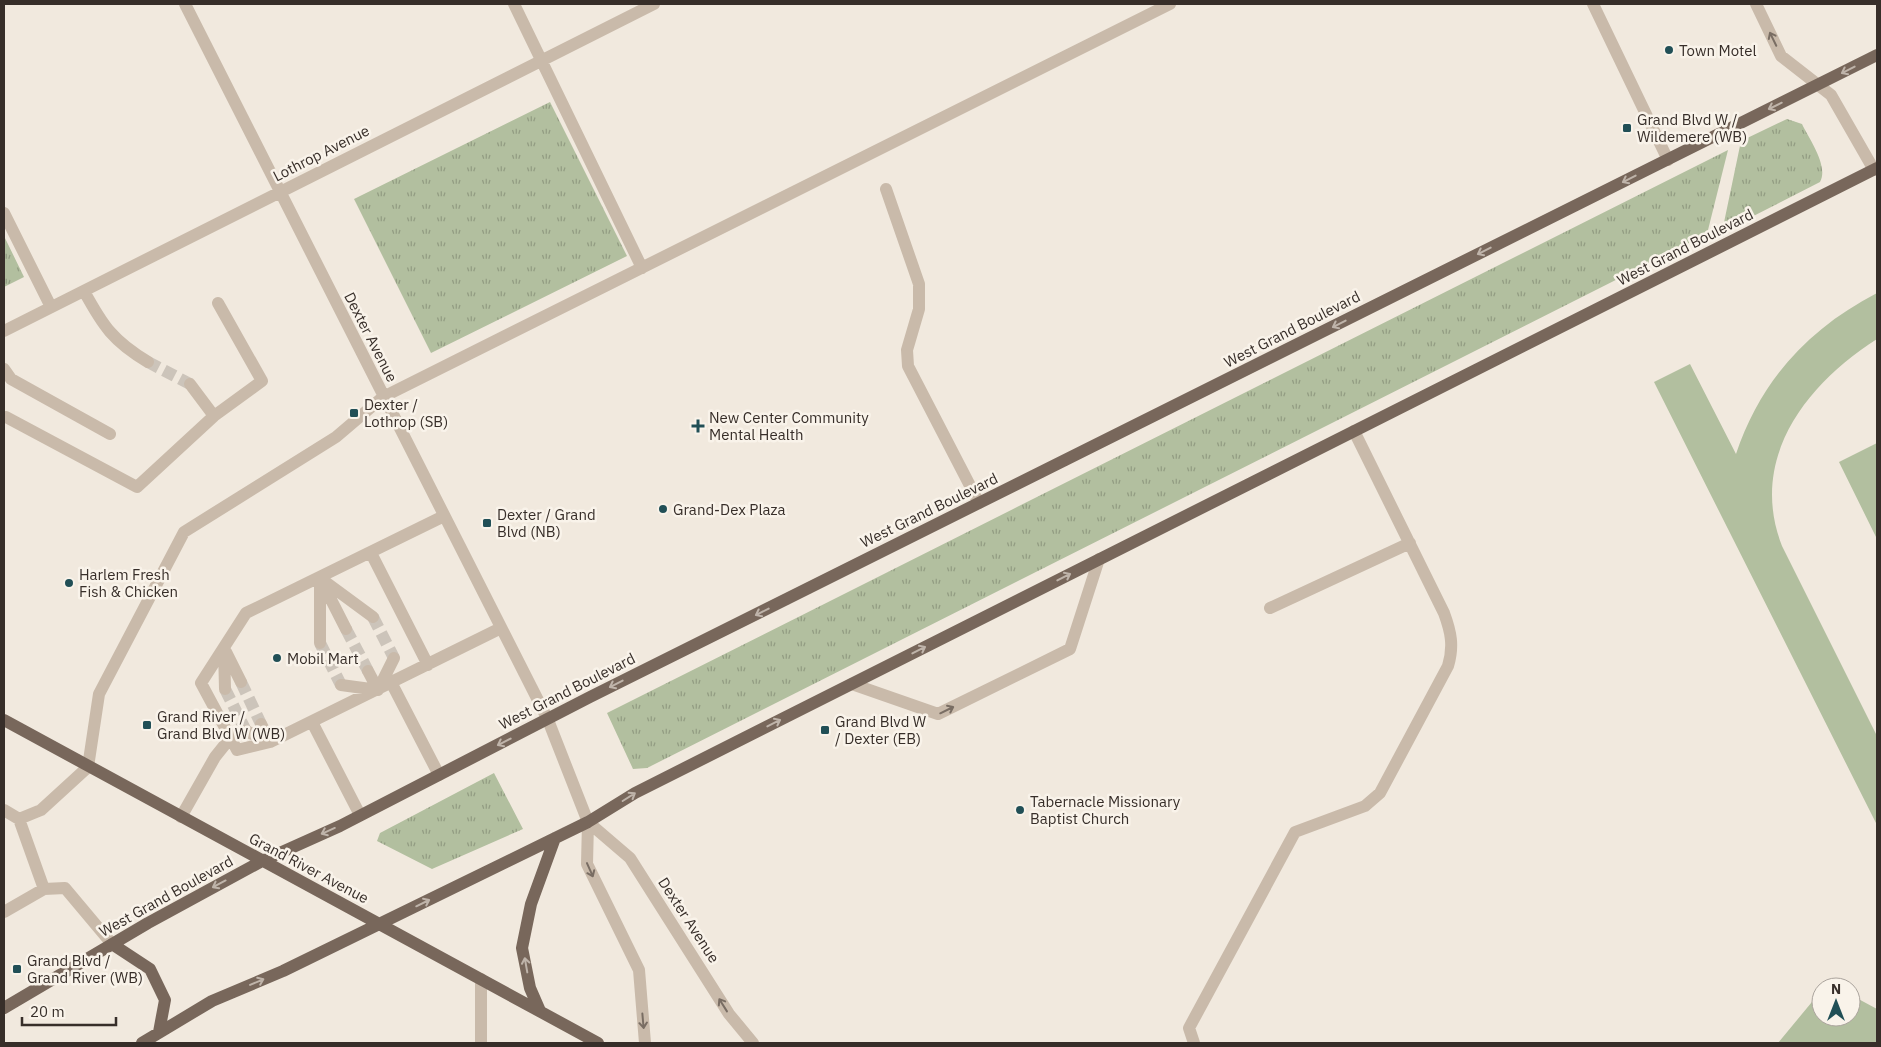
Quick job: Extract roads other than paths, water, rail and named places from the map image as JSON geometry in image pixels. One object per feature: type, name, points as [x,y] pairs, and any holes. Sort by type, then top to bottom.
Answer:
[{"type":"main road","name":"West Grand Boulevard","points":[[4,1008],[112,944],[262,861],[360,815],[1877,55]]},
{"type":"main road","name":"West Grand Boulevard","points":[[142,1043],[212,1001],[283,971],[588,822],[635,793],[1876,169]]},
{"type":"main road","name":"Grand River Avenue","points":[[4,720],[598,1043]]},
{"type":"main road","points":[[540,1011],[530,988],[522,948],[531,904],[555,838]]},
{"type":"main road","points":[[112,944],[150,969],[165,1000],[159,1032]]},
{"type":"street","name":"Dexter Avenue","points":[[184,4],[548,720],[588,822],[587,864],[639,970],[645,1043]]},
{"type":"street","points":[[514,4],[642,268]]},
{"type":"street","name":"Lothrop Avenue","points":[[4,331],[654,4]]},
{"type":"street","points":[[18,819],[41,810],[88,767],[99,694],[184,532],[336,437],[384,397],[1170,4]]},
{"type":"street","points":[[1593,4],[1668,160]]},
{"type":"street","points":[[1756,4],[1781,56],[1831,95],[1876,169]]},
{"type":"street","points":[[886,189],[919,284],[919,309],[907,350],[908,366],[980,503]]},
{"type":"street","points":[[4,213],[51,307]]},
{"type":"street","points":[[84,291],[100,320],[123,347],[148,362]]},
{"type":"street","points":[[6,418],[137,487],[214,416],[262,381],[218,303]]},
{"type":"street","points":[[4,369],[11,379],[110,434]]},
{"type":"street","points":[[190,384],[214,416]]},
{"type":"street","points":[[1194,1043],[1189,1028],[1295,832],[1365,806],[1380,793],[1448,666],[1452,651],[1452,635],[1444,613],[1354,431]]},
{"type":"street","points":[[444,516],[246,613],[201,683],[237,750],[270,742],[392,684],[501,628]]},
{"type":"street","points":[[1270,608],[1410,543]]},
{"type":"street","points":[[371,553],[428,665]]},
{"type":"street","points":[[852,684],[938,714],[1070,649],[1100,559]]},
{"type":"street","points":[[320,578],[373,617]]},
{"type":"street","points":[[320,578],[346,629]]},
{"type":"street","points":[[320,578],[320,643]]},
{"type":"street","points":[[224,648],[241,682]]},
{"type":"street","points":[[224,648],[225,689]]},
{"type":"street","points":[[378,690],[394,658]]},
{"type":"street","points":[[368,671],[378,690]]},
{"type":"street","points":[[392,684],[439,775]]},
{"type":"street","points":[[340,685],[378,690]]},
{"type":"street","points":[[312,722],[360,815]]},
{"type":"street","points":[[261,724],[270,742]]},
{"type":"street","points":[[246,731],[270,742]]},
{"type":"street","points":[[181,817],[215,757],[231,737]]},
{"type":"street","points":[[4,810],[18,819],[44,889]]},
{"type":"street","name":"Dexter Avenue","points":[[588,822],[630,858],[730,1014],[753,1043]]},
{"type":"street","points":[[4,912],[44,889],[65,888],[112,944]]},
{"type":"street","points":[[481,980],[481,1043]]},
{"type":"tunnel","points":[[148,362],[190,384]]},
{"type":"tunnel","points":[[373,617],[394,658]]},
{"type":"tunnel","points":[[346,629],[368,671]]},
{"type":"tunnel","points":[[320,643],[341,685]]},
{"type":"tunnel","points":[[241,682],[261,724]]},
{"type":"tunnel","points":[[225,689],[246,731]]},
{"type":"place","name":"Town Motel","points":[[1669,50]]},
{"type":"place","name":"Grand Blvd W / Wildemere (WB)","points":[[1627,128]]},
{"type":"place","name":"Dexter / Lothrop (SB)","points":[[354,413]]},
{"type":"place","name":"New Center Community Mental Health","points":[[698,426]]},
{"type":"place","name":"Grand-Dex Plaza","points":[[663,509]]},
{"type":"place","name":"Dexter / Grand Blvd (NB)","points":[[487,523]]},
{"type":"place","name":"Harlem Fresh Fish & Chicken","points":[[69,583]]},
{"type":"place","name":"Mobil Mart","points":[[277,658]]},
{"type":"place","name":"Grand River / Grand Blvd W (WB)","points":[[147,725]]},
{"type":"place","name":"Grand Blvd W / Dexter (EB)","points":[[825,730]]},
{"type":"place","name":"Tabernacle Missionary Baptist Church","points":[[1020,810]]},
{"type":"place","name":"Grand Blvd / Grand River (WB)","points":[[17,969]]}]
